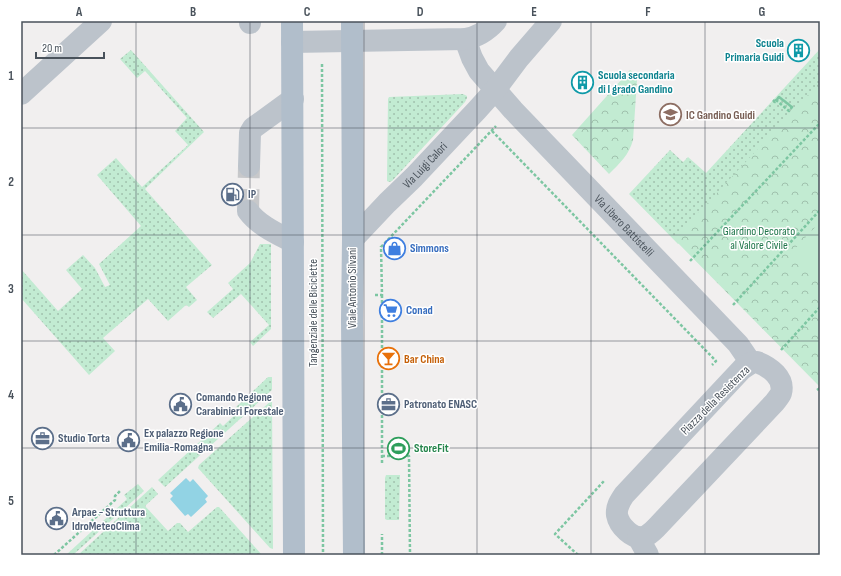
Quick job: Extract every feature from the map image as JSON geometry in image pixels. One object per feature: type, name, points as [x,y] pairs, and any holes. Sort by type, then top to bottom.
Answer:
[{"type":"main road","points":[[292,31],[294,555]]},
{"type":"main road","name":"Viale Antonio Silvani","points":[[352,31],[354,555]]},
{"type":"street","points":[[21,94],[101,21]]},
{"type":"street","points":[[292,31],[352,31],[382,41],[465,39],[482,34],[496,21]]},
{"type":"street","name":"Via Luigi Calori","points":[[353,239],[477,110],[495,90],[518,58],[551,21]]},
{"type":"street","points":[[465,39],[475,64],[495,90]]},
{"type":"street","name":"Via Libero Battistelli","points":[[495,90],[738,344],[751,363]]},
{"type":"street","points":[[249,166],[250,133],[253,128],[293,98]]},
{"type":"street","points":[[248,212],[253,218],[274,232],[293,242]]},
{"type":"street","name":"Piazza della Resistenza","points":[[757,362],[769,368],[780,379],[782,386],[780,395],[656,528],[644,537],[643,546],[624,529],[620,522],[617,515],[619,502],[737,374],[751,363],[757,362]]},
{"type":"path","name":"Tangenziale delle Biciclette","points":[[322,71],[323,555]]},
{"type":"path","points":[[779,97],[792,107],[789,111],[776,100],[779,97]]},
{"type":"path","points":[[773,100],[775,102],[779,97]]},
{"type":"path","points":[[779,97],[793,108]]},
{"type":"path","points":[[690,262],[820,123]]},
{"type":"path","points":[[381,248],[496,126]]},
{"type":"path","points":[[492,131],[716,361],[711,366]]},
{"type":"path","points":[[733,305],[820,210]]},
{"type":"path","points":[[381,243],[382,463]]},
{"type":"path","points":[[376,295],[382,295]]},
{"type":"path","points":[[317,296],[328,296]]},
{"type":"path","points":[[779,352],[820,307]]},
{"type":"path","points":[[382,456],[409,456],[410,555]]},
{"type":"path","points":[[578,555],[555,534],[608,477]]},
{"type":"path","points":[[54,555],[115,500],[115,496],[120,491]]},
{"type":"path","points":[[382,534],[382,555]]},
{"type":"green space","points":[[820,49],[820,116],[678,244],[629,194],[670,150],[683,162],[688,157],[706,173]]},
{"type":"green space","points":[[131,50],[204,132],[145,189],[212,265],[186,287],[197,300],[189,307],[186,305],[168,321],[148,299],[103,338],[115,351],[89,375],[21,298],[21,269],[58,311],[82,289],[66,270],[83,255],[95,268],[105,287],[110,285],[99,264],[141,226],[97,175],[116,158],[142,187],[188,145],[175,131],[187,118],[145,71],[137,78],[120,59]]},
{"type":"green space","points":[[630,70],[636,75],[637,80],[633,140],[627,154],[609,174],[572,135]]},
{"type":"green space","name":"Giardino Decorato al Valore Civile","points":[[820,82],[820,387],[674,239]]},
{"type":"green space","points":[[463,94],[467,96],[465,102],[392,181],[387,181],[389,97]]},
{"type":"green space","points":[[820,222],[820,281],[790,254]]},
{"type":"green space","points":[[260,244],[271,244],[271,329],[253,346],[250,342],[269,325],[241,294],[213,318],[207,312],[233,289],[228,283],[250,263]]},
{"type":"green space","points":[[268,377],[272,377],[272,390],[165,487],[158,480],[220,423],[223,426],[239,411],[236,407]]},
{"type":"green space","points":[[272,400],[273,549],[270,548],[198,468],[199,465]]},
{"type":"green space","points":[[386,475],[400,475],[399,520],[385,519]]},
{"type":"green space","points":[[138,484],[144,491],[73,555],[66,555],[127,499],[124,495]]},
{"type":"green space","points":[[152,487],[158,494],[145,506],[168,531],[177,523],[180,523],[188,532],[217,507],[219,507],[262,555],[78,555]]},
{"type":"water","points":[[186,478],[190,482],[193,479],[208,496],[205,499],[207,502],[191,517],[188,514],[185,516],[170,499],[173,496],[170,493]]},
{"type":"tunnel","points":[[248,211],[249,166]]},
{"type":"place","name":"Scuola Primaria Guidi","points":[[799,50]]},
{"type":"place","name":"Scuola secondaria di I grado Gandino","points":[[582,82]]},
{"type":"place","name":"IC Gandino Guidi","points":[[671,115]]},
{"type":"place","name":"IP","points":[[233,194]]},
{"type":"place","name":"Simmons","points":[[394,248]]},
{"type":"place","name":"Conad","points":[[390,310]]},
{"type":"place","name":"Bar China","points":[[389,359]]},
{"type":"place","name":"Comando Regione Carabinieri Forestale","points":[[180,404]]},
{"type":"place","name":"Patronato ENASC","points":[[389,404]]},
{"type":"place","name":"Studio Torta","points":[[43,438]]},
{"type":"place","name":"Ex palazzo Regione Emilia-Romagna","points":[[129,440]]},
{"type":"place","name":"StoreFit","points":[[398,448]]},
{"type":"place","name":"Arpae - Struttura IdroMeteoClima","points":[[56,519]]}]
